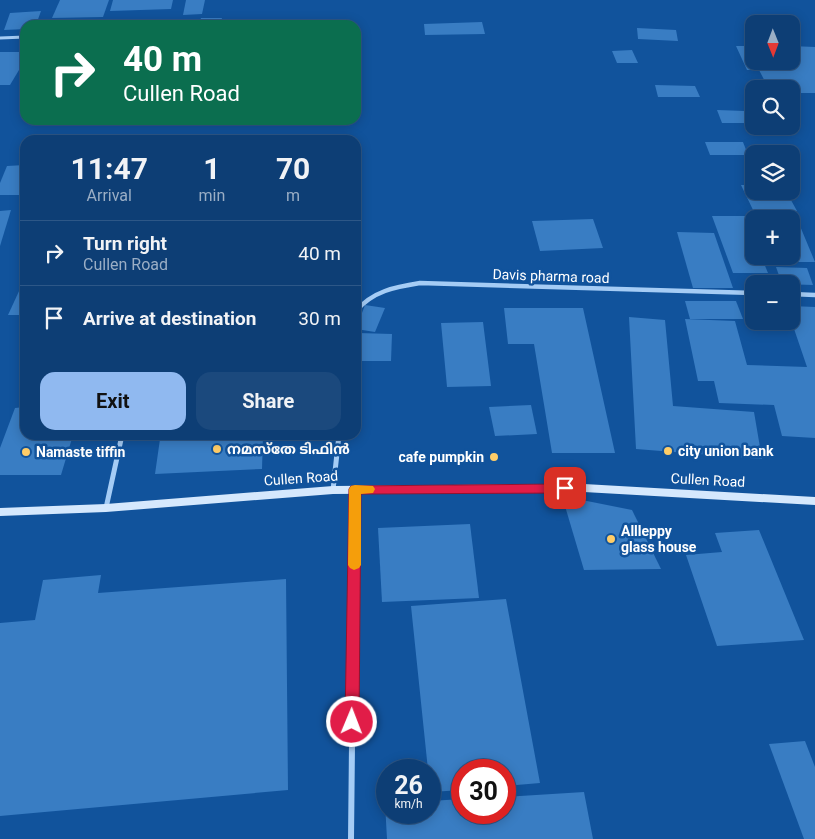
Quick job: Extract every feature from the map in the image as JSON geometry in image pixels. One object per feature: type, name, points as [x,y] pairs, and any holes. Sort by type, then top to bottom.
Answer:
[{"type":"main road","name":"Cullen Road","points":[[0,512],[106,508],[355,489],[584,488],[815,501]]},
{"type":"street","points":[[0,38],[20,37]]},
{"type":"street","name":"Davis pharma road","points":[[361,304],[388,288],[420,283],[745,293]]},
{"type":"street","points":[[800,294],[815,295]]},
{"type":"street","points":[[106,508],[121,440]]},
{"type":"street","points":[[333,490],[338,440]]},
{"type":"street","points":[[351,839],[355,489]]},
{"type":"building","points":[[60,0],[109,0],[103,17],[52,18]]},
{"type":"building","points":[[113,0],[173,0],[171,9],[110,11]]},
{"type":"building","points":[[186,0],[205,0],[202,14],[183,15]]},
{"type":"building","points":[[41,11],[38,20],[20,20],[20,29],[4,30],[10,13]]},
{"type":"building","points":[[201,18],[222,18],[221,20],[200,20]]},
{"type":"building","points":[[482,22],[485,34],[425,35],[424,24]]},
{"type":"building","points":[[637,28],[676,30],[678,41],[638,39]]},
{"type":"building","points":[[736,46],[745,46],[745,66]]},
{"type":"building","points":[[800,46],[815,47],[815,93],[800,93],[800,80],[764,80],[759,70],[800,70]]},
{"type":"building","points":[[632,50],[638,63],[617,63],[612,51]]},
{"type":"building","points":[[0,52],[20,52],[20,68],[10,85],[0,85]]},
{"type":"building","points":[[655,85],[695,86],[700,97],[658,97]]},
{"type":"building","points":[[717,110],[745,111],[745,123],[722,123]]},
{"type":"building","points":[[705,142],[743,142],[745,147],[745,155],[710,155]]},
{"type":"building","points":[[20,165],[20,195],[0,195],[0,183],[7,166]]},
{"type":"building","points":[[741,185],[745,185],[745,193]]},
{"type":"building","points":[[748,200],[791,200],[796,210],[753,210]]},
{"type":"building","points":[[11,210],[0,246],[0,211]]},
{"type":"building","points":[[712,216],[745,216],[745,265],[765,265],[768,273],[733,273]]},
{"type":"building","points":[[593,219],[603,248],[540,251],[532,221]]},
{"type":"building","points":[[800,226],[815,262],[800,262]]},
{"type":"building","points":[[677,232],[714,233],[733,288],[693,288]]},
{"type":"building","points":[[776,267],[807,268],[813,285],[800,285],[800,275],[779,275]]},
{"type":"building","points":[[20,289],[20,315],[8,315]]},
{"type":"building","points":[[685,301],[736,301],[743,319],[690,319]]},
{"type":"building","points":[[365,305],[385,308],[375,332],[361,330],[361,316]]},
{"type":"building","points":[[800,306],[815,307],[815,438],[782,436],[774,405],[719,403],[714,381],[698,381],[685,319],[735,321],[747,365],[807,367],[794,330],[800,330]]},
{"type":"building","points":[[504,308],[583,308],[615,453],[552,453],[534,344],[508,344]]},
{"type":"building","points":[[629,317],[665,320],[673,406],[754,412],[762,459],[636,449]]},
{"type":"building","points":[[483,322],[491,386],[447,387],[441,323]]},
{"type":"building","points":[[361,333],[392,334],[391,361],[361,361]]},
{"type":"building","points":[[531,405],[537,434],[495,436],[489,407]]},
{"type":"building","points":[[15,408],[20,408],[20,440],[72,440],[61,475],[0,475],[0,448]]},
{"type":"building","points":[[160,440],[263,440],[262,469],[155,474]]},
{"type":"building","name":"Allleppy glass house","points":[[562,496],[632,510],[661,569],[584,570]]},
{"type":"building","points":[[470,524],[479,598],[382,602],[378,528]]},
{"type":"building","points":[[759,530],[804,640],[717,646],[686,555],[722,552],[715,533]]},
{"type":"building","points":[[101,575],[98,593],[286,579],[288,790],[0,816],[0,623],[35,620],[43,580]]},
{"type":"building","points":[[506,599],[540,783],[516,785],[516,759],[451,759],[451,791],[441,791],[441,759],[427,759],[411,606]]},
{"type":"building","points":[[805,741],[815,767],[815,839],[804,839],[769,744]]},
{"type":"building","points":[[584,792],[593,839],[387,839],[386,824],[441,824],[441,800],[451,800],[451,824],[516,824],[516,796]]},
{"type":"slow traffic","points":[[354,565],[355,489],[368,489]]},
{"type":"place","name":"നമസ്തേ ടിഫിൻ","points":[[217,449]]},
{"type":"place","name":"city union bank","points":[[668,451]]},
{"type":"place","name":"Namaste tiffin","points":[[26,452]]},
{"type":"place","name":"cafe pumpkin","points":[[494,457]]},
{"type":"place","name":"Allleppy glass house","points":[[611,539]]},
{"type":"route","points":[[352,722],[355,489],[565,488]]}]
